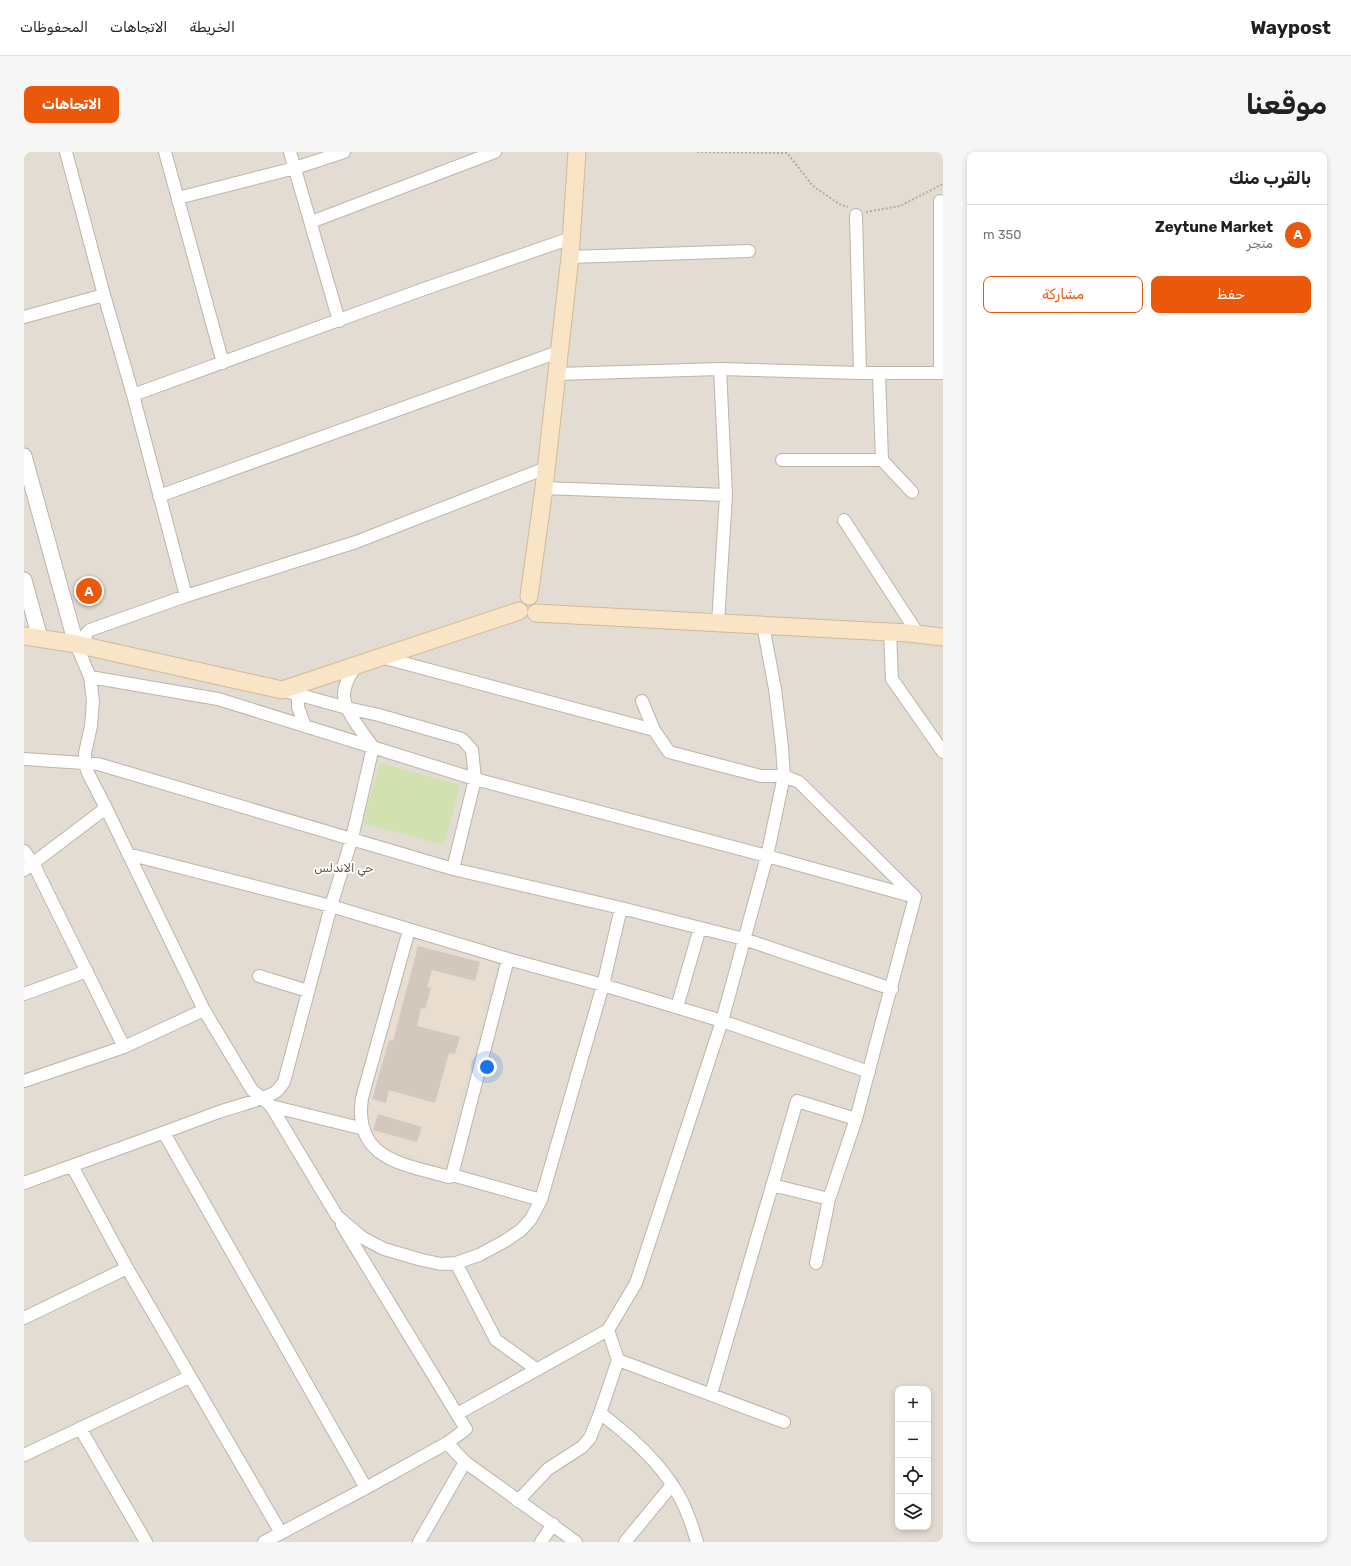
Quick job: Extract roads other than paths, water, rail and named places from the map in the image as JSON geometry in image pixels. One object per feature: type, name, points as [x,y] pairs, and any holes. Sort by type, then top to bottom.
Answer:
[{"type":"main road","points":[[529,596],[544,488],[557,374],[558,352],[570,257],[577,152]]},
{"type":"main road","points":[[536,613],[538,605],[534,598],[529,596],[520,600],[518,604],[519,611],[526,616],[531,616],[536,613],[890,632],[943,638]]},
{"type":"main road","points":[[32,637],[80,645],[282,690],[519,611]]},
{"type":"street","points":[[66,152],[104,295],[133,395],[186,596]]},
{"type":"street","points":[[165,152],[223,363]]},
{"type":"street","points":[[290,152],[339,321]]},
{"type":"street","points":[[178,198],[295,168],[344,152]]},
{"type":"street","points":[[311,222],[495,152]]},
{"type":"street","points":[[557,374],[720,369],[860,373],[942,373],[942,262],[940,201]]},
{"type":"street","points":[[856,211],[860,373]]},
{"type":"street","points":[[133,395],[571,238]]},
{"type":"street","points":[[570,257],[750,251]]},
{"type":"street","points":[[24,317],[104,295]]},
{"type":"street","points":[[159,496],[558,352]]},
{"type":"street","points":[[718,623],[726,495],[720,369]]},
{"type":"street","points":[[879,373],[882,460],[912,492]]},
{"type":"street","points":[[24,456],[90,677],[93,701],[85,763],[88,773],[204,1010],[252,1090],[271,1106],[466,1429],[447,1443],[264,1542]]},
{"type":"street","points":[[782,460],[882,460]]},
{"type":"street","points":[[80,645],[90,630],[186,596],[356,542],[546,468]]},
{"type":"street","points":[[544,488],[726,495]]},
{"type":"street","points":[[844,520],[918,634]]},
{"type":"street","points":[[24,580],[32,637]]},
{"type":"street","points":[[456,1414],[608,1330],[636,1283],[722,1021],[768,856],[784,776],[775,689],[763,625]]},
{"type":"street","points":[[890,632],[892,679],[943,752]]},
{"type":"street","points":[[380,657],[654,730]]},
{"type":"street","points":[[24,1183],[164,1133],[233,1106],[261,1098],[275,1092],[284,1082],[331,906],[352,838],[373,748],[347,708],[344,700],[345,687],[356,665]]},
{"type":"street","points":[[90,677],[218,699],[475,779],[768,856],[916,897]]},
{"type":"street","points":[[282,690],[347,708],[379,715],[462,739],[472,750],[475,779],[453,869]]},
{"type":"street","points":[[298,695],[298,707],[305,726]]},
{"type":"street","points":[[642,701],[654,730],[669,752],[761,776],[784,776],[799,782],[916,897]]},
{"type":"street","points":[[24,759],[98,764],[453,869],[621,908],[744,939],[892,989]]},
{"type":"street","points":[[28,866],[106,808]]},
{"type":"street","points":[[24,850],[28,866],[87,971],[124,1047]]},
{"type":"street","points":[[128,854],[331,906],[508,959],[603,985],[722,1021],[869,1072]]},
{"type":"street","points":[[816,1263],[829,1199],[856,1119],[916,897]]},
{"type":"street","points":[[337,1216],[363,1238],[384,1249],[441,1264],[456,1263],[479,1255],[505,1241],[521,1230],[531,1219],[541,1200],[603,985],[621,908]]},
{"type":"street","points":[[677,1007],[700,928]]},
{"type":"street","points":[[409,930],[362,1098],[360,1114],[364,1129],[376,1150],[385,1157],[396,1162],[449,1177],[452,1175],[541,1200]]},
{"type":"street","points":[[452,1175],[508,959]]},
{"type":"street","points":[[24,994],[87,971]]},
{"type":"street","points":[[259,976],[308,992]]},
{"type":"street","points":[[24,1082],[124,1047],[204,1010]]},
{"type":"street","points":[[710,1394],[797,1100],[856,1119]]},
{"type":"street","points":[[271,1106],[364,1129]]},
{"type":"street","points":[[164,1133],[366,1488]]},
{"type":"street","points":[[72,1166],[127,1268],[189,1377],[281,1533]]},
{"type":"street","points":[[772,1185],[829,1199]]},
{"type":"street","points":[[456,1263],[496,1340],[536,1369]]},
{"type":"street","points":[[24,1318],[127,1268]]},
{"type":"street","points":[[518,1501],[548,1469],[582,1447],[593,1431],[618,1360],[608,1330]]},
{"type":"street","points":[[618,1360],[784,1422]]},
{"type":"street","points":[[24,1455],[189,1377]]},
{"type":"street","points":[[600,1413],[650,1455],[672,1484],[679,1494],[690,1518],[697,1542]]},
{"type":"street","points":[[80,1428],[146,1542]]},
{"type":"street","points":[[447,1443],[465,1462],[576,1542]]},
{"type":"street","points":[[419,1542],[465,1462]]},
{"type":"street","points":[[625,1542],[672,1484]]},
{"type":"street","points":[[540,1542],[553,1524]]},
{"type":"place","name":"Zeytune Market","points":[[89,591]]},
{"type":"district","name":"حي الاندلس","points":[[344,868]]}]
